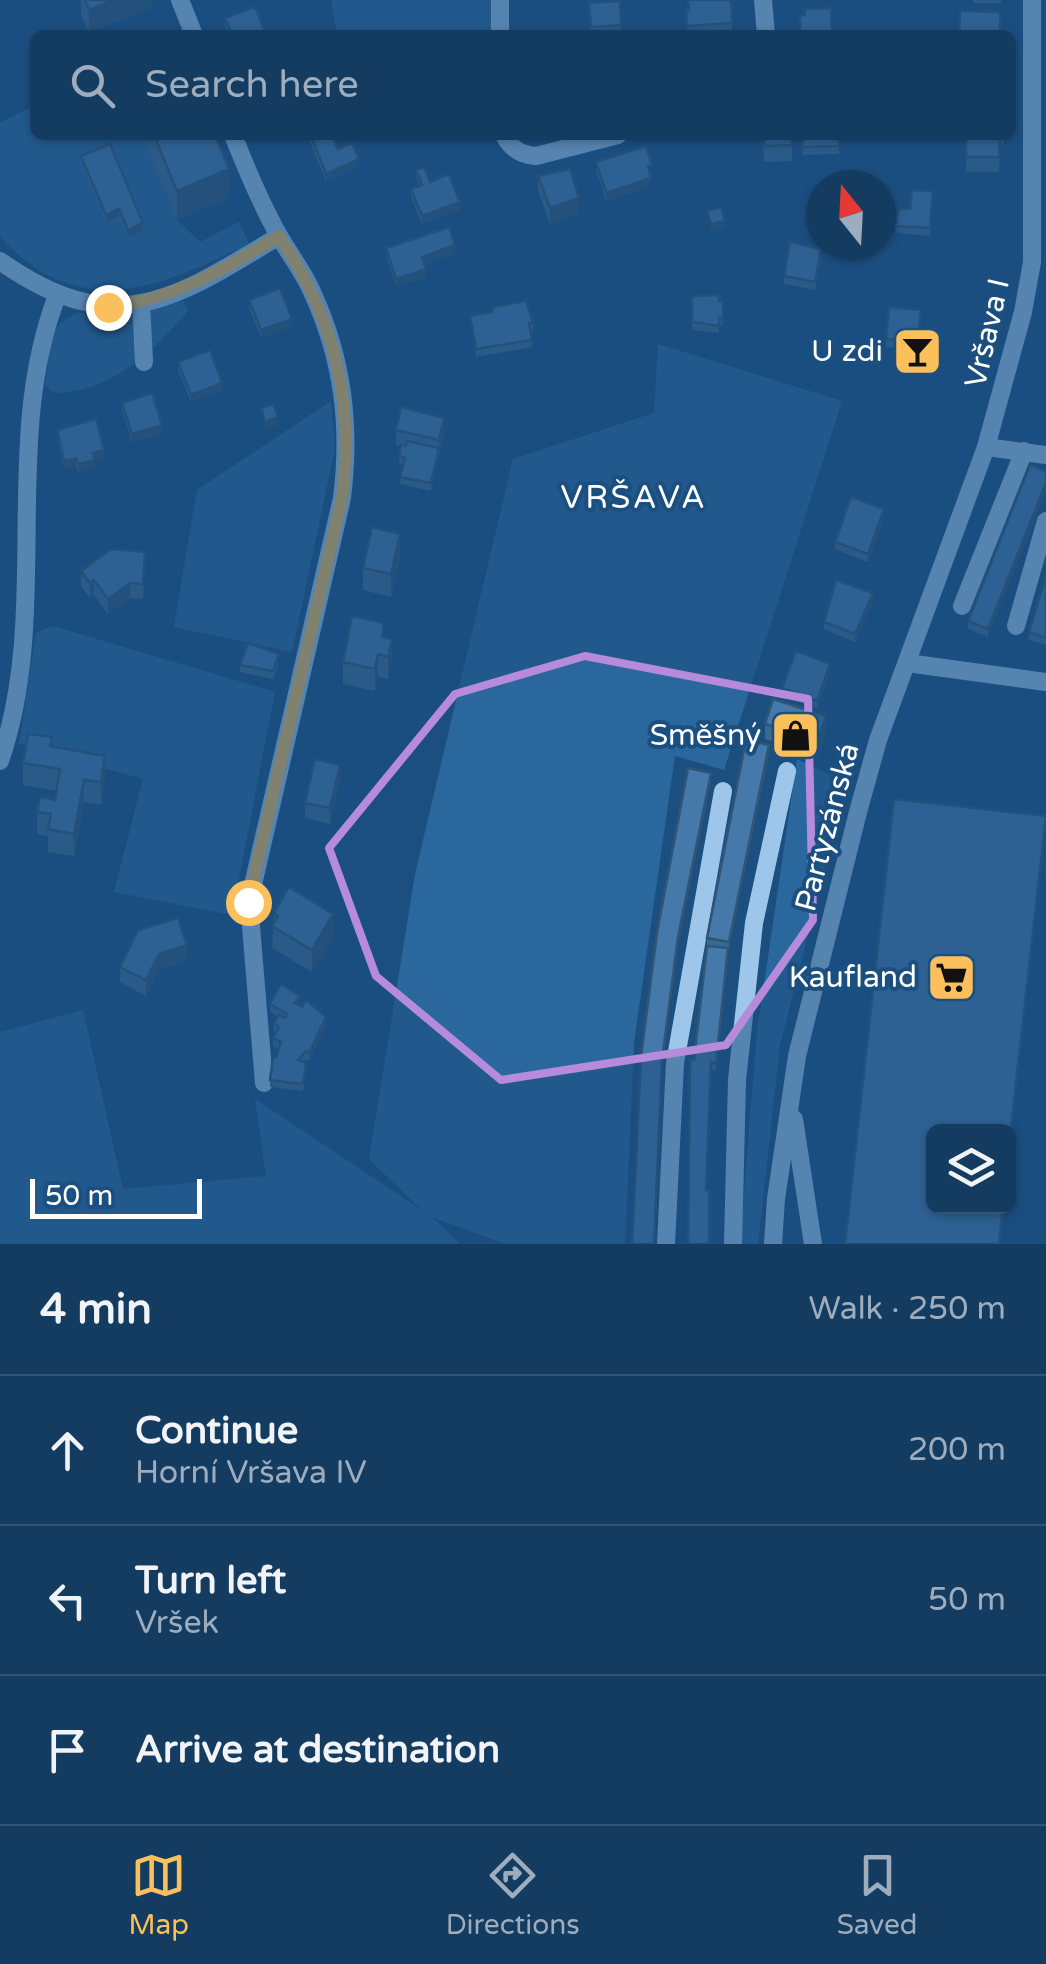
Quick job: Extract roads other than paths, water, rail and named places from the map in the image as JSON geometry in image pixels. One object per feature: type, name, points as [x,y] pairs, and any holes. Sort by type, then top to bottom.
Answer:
[{"type":"street","points":[[180,0],[192,30]]},
{"type":"street","points":[[500,0],[500,30]]},
{"type":"street","points":[[762,0],[765,30]]},
{"type":"street","name":"Vršava I","points":[[907,663],[1010,370],[1032,262],[1020,91],[1032,0]]},
{"type":"street","points":[[235,140],[279,236],[312,291],[329,334],[345,401],[347,459],[342,498],[248,902],[264,1084]]},
{"type":"street","points":[[508,140],[524,155],[536,156],[598,140]]},
{"type":"street","points":[[0,261],[57,296],[108,307],[140,303],[201,281],[279,236]]},
{"type":"street","points":[[0,761],[16,706],[25,616],[24,452],[33,369],[43,328],[57,296]]},
{"type":"street","points":[[140,303],[144,362]]},
{"type":"street","points":[[986,446],[1046,454]]},
{"type":"street","points":[[962,606],[1024,451]]},
{"type":"street","points":[[1016,626],[1046,521]]},
{"type":"street","points":[[907,663],[1046,682]]},
{"type":"street","name":"Partyzánská","points":[[773,1244],[797,1056],[878,740],[907,663]]},
{"type":"street","points":[[733,1244],[737,1080],[754,923],[787,771]]},
{"type":"street","points":[[666,1244],[674,1063],[723,791]]},
{"type":"street","points":[[791,1094],[812,1244]]},
{"type":"place","name":"U zdi","points":[[918,351]]},
{"type":"place","name":"Směšný","points":[[796,735]]},
{"type":"place","name":"Kaufland","points":[[952,977]]},
{"type":"district","name":"VRŠAVA","points":[[634,497]]}]
